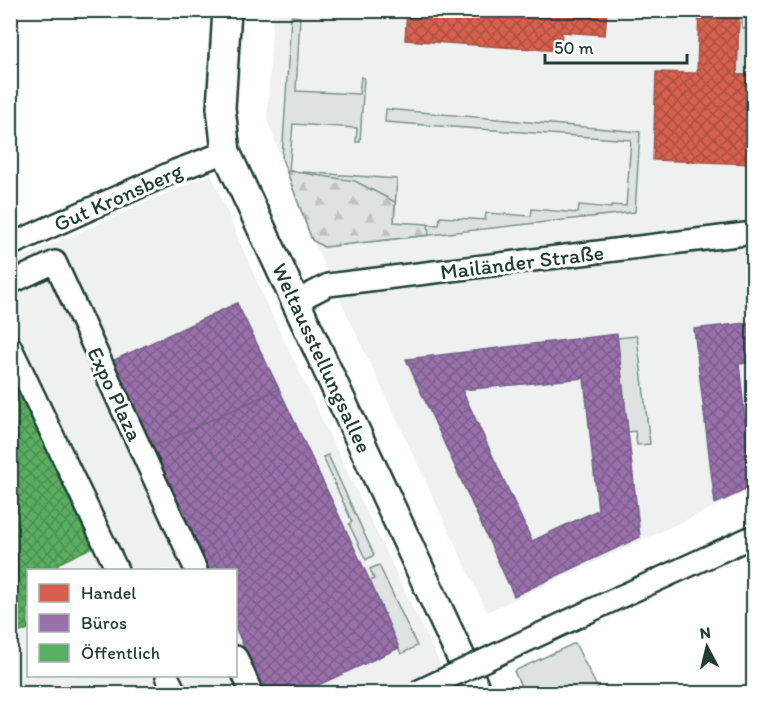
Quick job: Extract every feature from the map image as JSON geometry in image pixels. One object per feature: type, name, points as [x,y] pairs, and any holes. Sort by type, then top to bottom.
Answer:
[{"type":"main road","name":"Weltausstellungsallee","points":[[227,10],[221,108],[226,152],[478,693]]},
{"type":"street","name":"Gut Kronsberg","points":[[10,245],[176,171],[226,152]]},
{"type":"street","name":"Mailänder Straße","points":[[295,302],[328,285],[753,233]]},
{"type":"street","name":"Expo Plaza","points":[[10,283],[55,262],[196,569]]},
{"type":"street","points":[[10,346],[117,569]]},
{"type":"street","points":[[413,693],[753,536]]},
{"type":"street","points":[[237,659],[252,693]]},
{"type":"street","points":[[168,677],[176,693]]},
{"type":"shaded area","points":[[273,11],[753,11],[753,489],[487,612],[316,248],[267,120]]},
{"type":"shaded area","points":[[211,174],[265,301],[454,693],[11,693],[10,263]]},
{"type":"green space","points":[[739,11],[742,11],[742,28],[753,28],[753,66],[749,70],[749,75],[737,75]]},
{"type":"green space","points":[[291,16],[300,17],[296,91],[359,94],[361,77],[364,78],[360,142],[356,142],[357,128],[293,124],[289,171],[397,179],[394,223],[439,225],[440,217],[485,220],[486,213],[531,216],[532,209],[578,213],[579,205],[611,208],[611,205],[626,206],[631,140],[385,122],[386,109],[640,132],[635,212],[324,247],[312,240],[282,159]]},
{"type":"green space","points":[[287,172],[355,181],[395,202],[394,222],[428,224],[429,235],[324,247],[312,240]]},
{"type":"green space","points":[[637,336],[650,444],[637,445],[635,431],[628,432],[617,338]]},
{"type":"green space","points":[[328,455],[374,555],[366,560],[349,524],[352,522],[323,457]]},
{"type":"green space","points":[[379,565],[417,646],[401,654],[370,581],[374,579],[370,569]]},
{"type":"green space","points":[[575,643],[600,693],[524,693],[514,671]]},
{"type":"building: Handel","points":[[407,10],[607,10],[605,35],[562,32],[560,51],[405,40]]},
{"type":"building: Handel","points":[[699,10],[739,10],[737,75],[754,75],[754,164],[653,160],[656,72],[697,73]]},
{"type":"building: Büros","points":[[237,303],[279,389],[152,447],[112,361]]},
{"type":"building: Büros","points":[[754,322],[754,362],[739,364],[746,427],[754,424],[754,486],[715,504],[694,329]]},
{"type":"building: Büros","points":[[617,334],[640,537],[514,596],[406,359]],"holes":[[[584,378],[598,510],[532,541],[462,390]]]},
{"type":"building: Büros","points":[[279,389],[370,581],[399,648],[299,694],[265,694],[237,631],[237,569],[209,569],[152,447]]},
{"type":"building: Öffentlich","points":[[10,370],[93,547],[57,564],[60,569],[27,569],[27,629],[10,636]]}]
